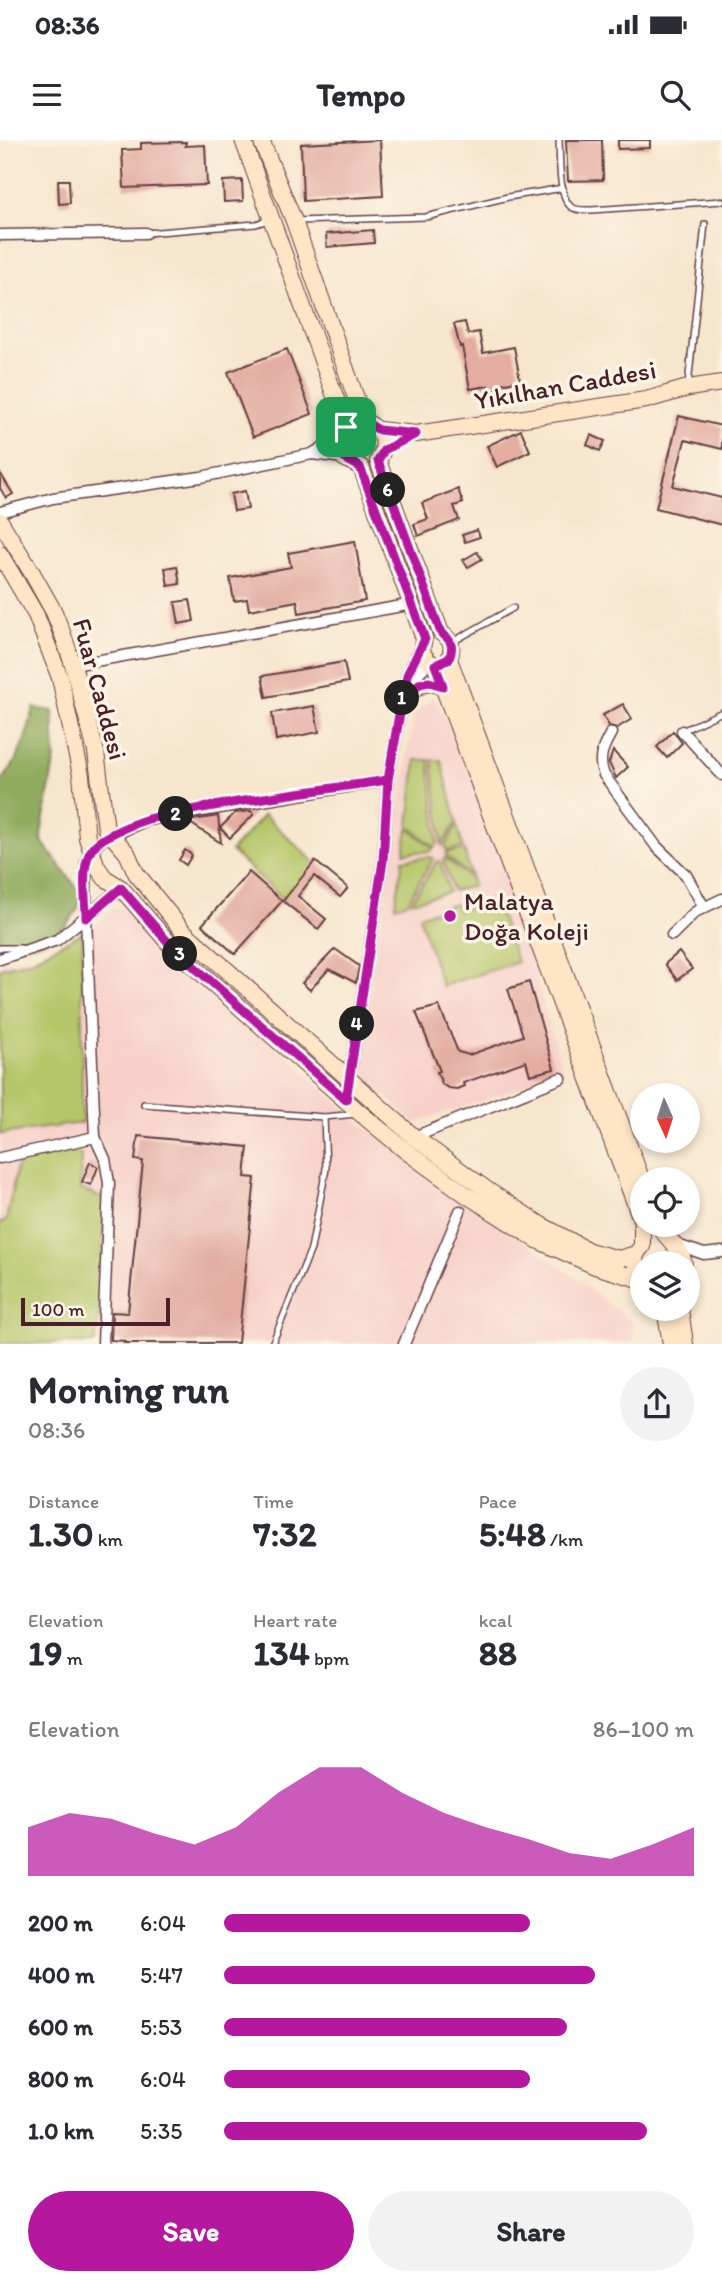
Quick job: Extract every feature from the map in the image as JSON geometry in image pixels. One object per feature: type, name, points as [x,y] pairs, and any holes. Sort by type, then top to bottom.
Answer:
[{"type":"street","points":[[243,140],[272,218],[343,432],[344,458]]},
{"type":"street","points":[[261,140],[294,221],[364,421],[379,430],[381,456],[452,650],[432,654],[407,675],[402,696],[388,780],[383,861],[346,1100]]},
{"type":"street","points":[[0,235],[146,233]]},
{"type":"street","name":"Yıkılhan Caddesi","points":[[379,430],[416,434],[646,400],[688,388],[722,383]]},
{"type":"street","points":[[312,454],[364,421]]},
{"type":"street","name":"Yıkılhan Caddesi","points":[[381,456],[416,434]]},
{"type":"street","points":[[0,512],[53,498],[201,477],[312,454],[344,458],[360,467],[636,1167]]},
{"type":"street","points":[[360,467],[381,456]]},
{"type":"street","name":"Fuar Caddesi","points":[[0,521],[54,612],[73,665],[96,752],[103,821],[110,835],[127,853],[136,873],[182,930],[414,1137],[541,1225],[589,1251],[619,1259],[667,1237]]},
{"type":"street","points":[[0,554],[36,615],[60,678],[81,775],[87,838],[97,867],[105,878],[121,888],[174,949],[360,1114],[406,1151],[537,1240],[595,1266],[630,1277]]},
{"type":"street","points":[[73,665],[413,604]]},
{"type":"street","points":[[446,638],[432,634],[432,654],[642,1223],[639,1250]]},
{"type":"street","points":[[402,696],[432,654]]},
{"type":"street","points":[[402,696],[419,684],[429,682],[443,686]]},
{"type":"street","points":[[682,731],[722,775]]},
{"type":"street","points":[[611,733],[600,762],[604,775],[656,846],[686,875],[704,906]]},
{"type":"street","points":[[103,1343],[109,1183],[105,1159],[95,1137],[86,918],[86,863],[91,850],[110,835],[135,824],[244,802],[388,780]]},
{"type":"street","points":[[127,853],[127,834],[135,824]]},
{"type":"street","points":[[0,959],[57,940],[121,888],[132,884],[136,873]]},
{"type":"street","points":[[672,935],[704,906],[722,899]]},
{"type":"street","points":[[414,1137],[561,1078]]},
{"type":"street","points":[[0,1158],[95,1137]]},
{"type":"street","points":[[404,1343],[460,1211]]},
{"type":"street","points":[[667,1237],[704,1254],[722,1252]]},
{"type":"street","points":[[667,1237],[679,1251]]},
{"type":"street","points":[[700,1258],[704,1254]]},
{"type":"street","points":[[667,1321],[671,1343]]},
{"type":"street","points":[[682,1321],[685,1343]]},
{"type":"lane","points":[[559,140],[564,196],[571,207],[592,210],[722,201]]},
{"type":"lane","points":[[294,221],[426,217],[508,197],[563,188]]},
{"type":"lane","points":[[146,233],[256,224],[272,218]]},
{"type":"lane","points":[[688,388],[696,290],[705,224]]},
{"type":"lane","points":[[446,638],[513,608]]},
{"type":"lane","points":[[682,731],[722,712]]},
{"type":"lane","points":[[0,948],[37,948]]},
{"type":"lane","points":[[144,1104],[324,1118],[360,1114]]},
{"type":"lane","points":[[272,1343],[311,1249],[326,1169],[324,1118]]},
{"type":"shaded area","name":"Malatya Doğa Koleji","points":[[434,696],[484,794],[563,1073],[414,1123],[363,1076],[360,1050],[414,715]]},
{"type":"shaded area","points":[[113,909],[127,909],[362,1125],[574,1277],[633,1323],[633,1343],[0,1343],[0,962],[64,953]]},
{"type":"green space","points":[[34,708],[53,711],[55,757],[41,834],[43,843],[83,896],[76,912],[58,933],[42,942],[25,945],[0,941],[0,783],[17,757]]},
{"type":"green space","points":[[416,760],[429,760],[438,844],[434,847],[409,826]]},
{"type":"green space","points":[[432,760],[441,760],[457,822],[442,845]]},
{"type":"green space","points":[[264,815],[322,869],[289,904],[231,851]]},
{"type":"green space","points":[[457,825],[463,847],[447,851],[445,846]]},
{"type":"green space","points":[[408,828],[433,848],[431,851],[404,853]]},
{"type":"green space","points":[[464,850],[471,876],[446,856],[446,853]]},
{"type":"green space","points":[[445,858],[471,879],[473,886],[453,891],[443,860]]},
{"type":"green space","points":[[433,859],[407,903],[395,906],[403,860]]},
{"type":"green space","points":[[437,861],[440,861],[449,892],[411,902]]},
{"type":"green space","points":[[494,898],[517,962],[442,986],[419,916],[455,904],[458,911]]},
{"type":"green space","points":[[82,933],[82,1123],[0,1134],[0,968],[29,961]]},
{"type":"green space","points":[[61,1146],[81,1155],[80,1189],[104,1199],[101,1301],[95,1343],[0,1343],[0,1223],[6,1221],[17,1166],[28,1157]]},
{"type":"building","points":[[380,140],[383,196],[303,201],[301,144]]},
{"type":"building","points":[[566,140],[602,140],[603,180],[568,181]]},
{"type":"building","points":[[618,140],[650,140],[650,148],[618,149]]},
{"type":"building","points":[[186,142],[185,146],[205,145],[207,185],[124,188],[122,150],[141,149],[141,143]]},
{"type":"building","points":[[58,180],[69,180],[70,203],[59,204]]},
{"type":"building","points":[[242,180],[243,201],[224,202],[223,181]]},
{"type":"building","points":[[373,230],[374,243],[327,247],[326,234]]},
{"type":"building","points":[[465,322],[468,334],[479,332],[483,353],[514,347],[520,380],[500,384],[501,389],[489,391],[488,386],[470,389],[462,346],[460,347],[454,324]]},
{"type":"building","points":[[287,349],[312,414],[253,437],[228,372]]},
{"type":"building","points":[[679,416],[722,426],[722,449],[685,440],[673,486],[722,498],[722,525],[656,508]]},
{"type":"building","points":[[521,430],[530,451],[497,467],[487,446]]},
{"type":"building","points":[[591,435],[605,441],[600,451],[587,445]]},
{"type":"building","points":[[0,473],[13,494],[6,498],[0,488]]},
{"type":"building","points":[[458,489],[463,503],[454,506],[459,520],[418,536],[414,524],[428,519],[422,503]]},
{"type":"building","points":[[245,491],[248,509],[234,511],[231,494]]},
{"type":"building","points":[[477,530],[480,537],[465,542],[462,535]]},
{"type":"building","points":[[355,541],[365,601],[299,613],[297,601],[249,610],[247,599],[234,601],[230,578],[291,567],[288,553]]},
{"type":"building","points":[[477,552],[482,559],[468,567],[463,560]]},
{"type":"building","points":[[177,566],[180,584],[168,586],[165,568]]},
{"type":"building","points":[[190,600],[194,621],[179,624],[175,602]]},
{"type":"building","points":[[344,662],[348,682],[266,697],[262,676]]},
{"type":"building","points":[[623,704],[632,719],[617,728],[609,726],[603,715]]},
{"type":"building","points":[[314,706],[319,732],[276,740],[272,713]]},
{"type":"building","points":[[673,731],[682,743],[667,758],[657,747]]},
{"type":"building","points":[[613,751],[628,767],[616,778],[609,763]]},
{"type":"building","points":[[251,811],[254,814],[230,838],[220,828],[235,813]]},
{"type":"building","points":[[218,816],[221,843],[187,821]]},
{"type":"building","points":[[185,850],[192,855],[186,865],[179,860]]},
{"type":"building","points":[[315,861],[348,888],[340,897],[314,876],[298,896],[326,919],[318,929],[283,901]]},
{"type":"building","points":[[249,872],[282,901],[235,954],[202,925]]},
{"type":"building","points":[[335,949],[359,966],[356,983],[329,969],[310,990],[302,983]]},
{"type":"building","points":[[679,952],[692,969],[677,980],[665,964]]},
{"type":"building","points":[[529,982],[554,1069],[530,1075],[526,1061],[463,1083],[464,1086],[457,1089],[442,1084],[437,1072],[440,1071],[416,1012],[439,1006],[458,1052],[469,1055],[523,1036],[508,989]]},
{"type":"building","points":[[138,1136],[248,1147],[245,1177],[255,1178],[238,1343],[124,1343],[125,1341],[111,1340],[112,1312],[128,1313],[143,1161],[135,1160]]},
{"type":"building","points":[[90,1162],[98,1167],[91,1185],[82,1182]]},
{"type":"place","name":"Malatya Doğa Koleji","points":[[450,916]]},
{"type":"route","points":[[346,427],[341,436],[344,458],[360,467],[425,639],[407,675],[401,702],[388,780],[147,820],[95,844],[86,863],[86,918],[121,888],[174,949],[346,1100],[383,861],[388,780],[401,702],[419,684],[429,682],[443,686],[435,665],[449,659],[452,650],[451,642],[441,633],[378,461],[384,450],[416,434],[379,430],[364,421],[346,427]]}]
